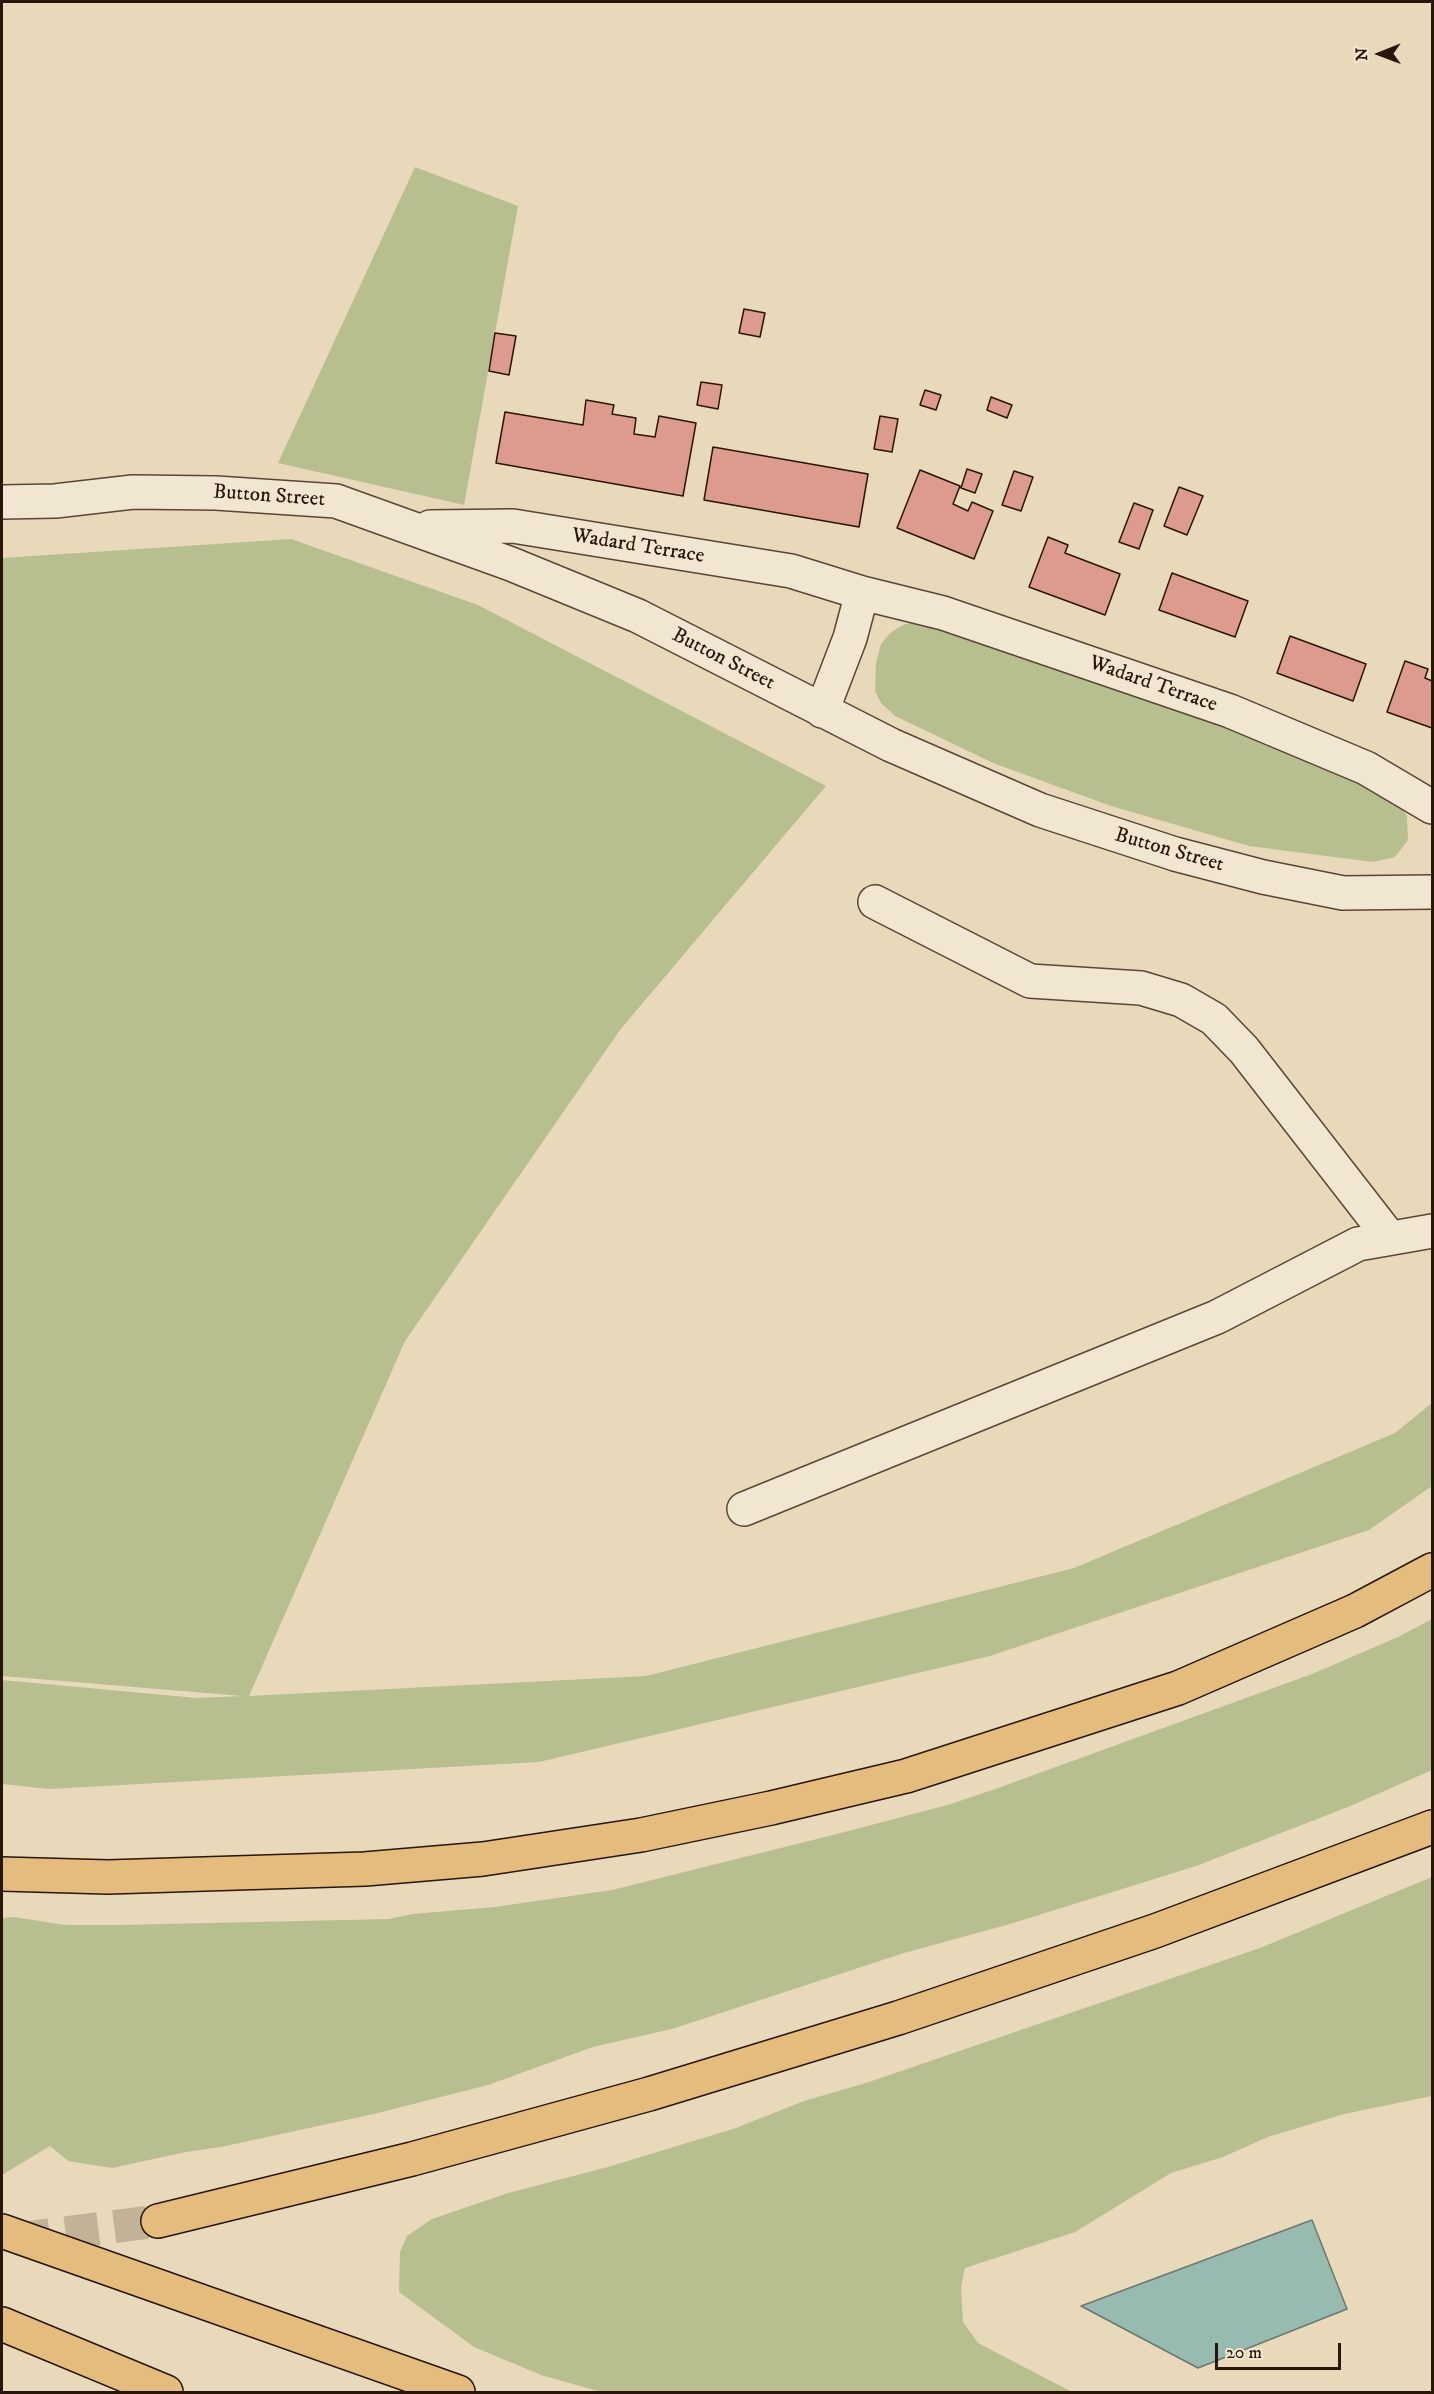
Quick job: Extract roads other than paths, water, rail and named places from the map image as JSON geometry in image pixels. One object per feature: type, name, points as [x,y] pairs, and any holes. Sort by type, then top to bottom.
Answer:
[{"type":"highway","points":[[2,1874],[108,1877],[364,1869],[483,1859],[642,1835],[906,1776],[1178,1688],[1355,1611],[1432,1570]]},
{"type":"highway","points":[[158,2221],[412,2159],[649,2094],[898,2018],[1155,1931],[1432,1827]]},
{"type":"highway","points":[[2,2231],[458,2392]]},
{"type":"highway","points":[[2,2324],[166,2392]]},
{"type":"street","name":"Button Street","points":[[2,502],[55,501],[133,492],[216,493],[336,501],[410,527],[638,616],[822,711],[946,771],[1040,810],[1175,854],[1263,877],[1343,893],[1432,892]]},
{"type":"street","name":"Wadard Terrace","points":[[410,527],[513,526],[791,571],[862,593],[943,613],[1230,711],[1366,768],[1432,807]]},
{"type":"street","points":[[822,711],[850,638],[862,593]]},
{"type":"street","points":[[875,902],[1030,981],[1141,988],[1181,1000],[1214,1019],[1244,1050],[1389,1238]]},
{"type":"street","points":[[744,1509],[1217,1317],[1358,1244],[1432,1231]]},
{"type":"water","points":[[1312,2220],[1347,2309],[1198,2368],[1081,2306]]},
{"type":"tunnel","points":[[17,2239],[158,2221]]}]
